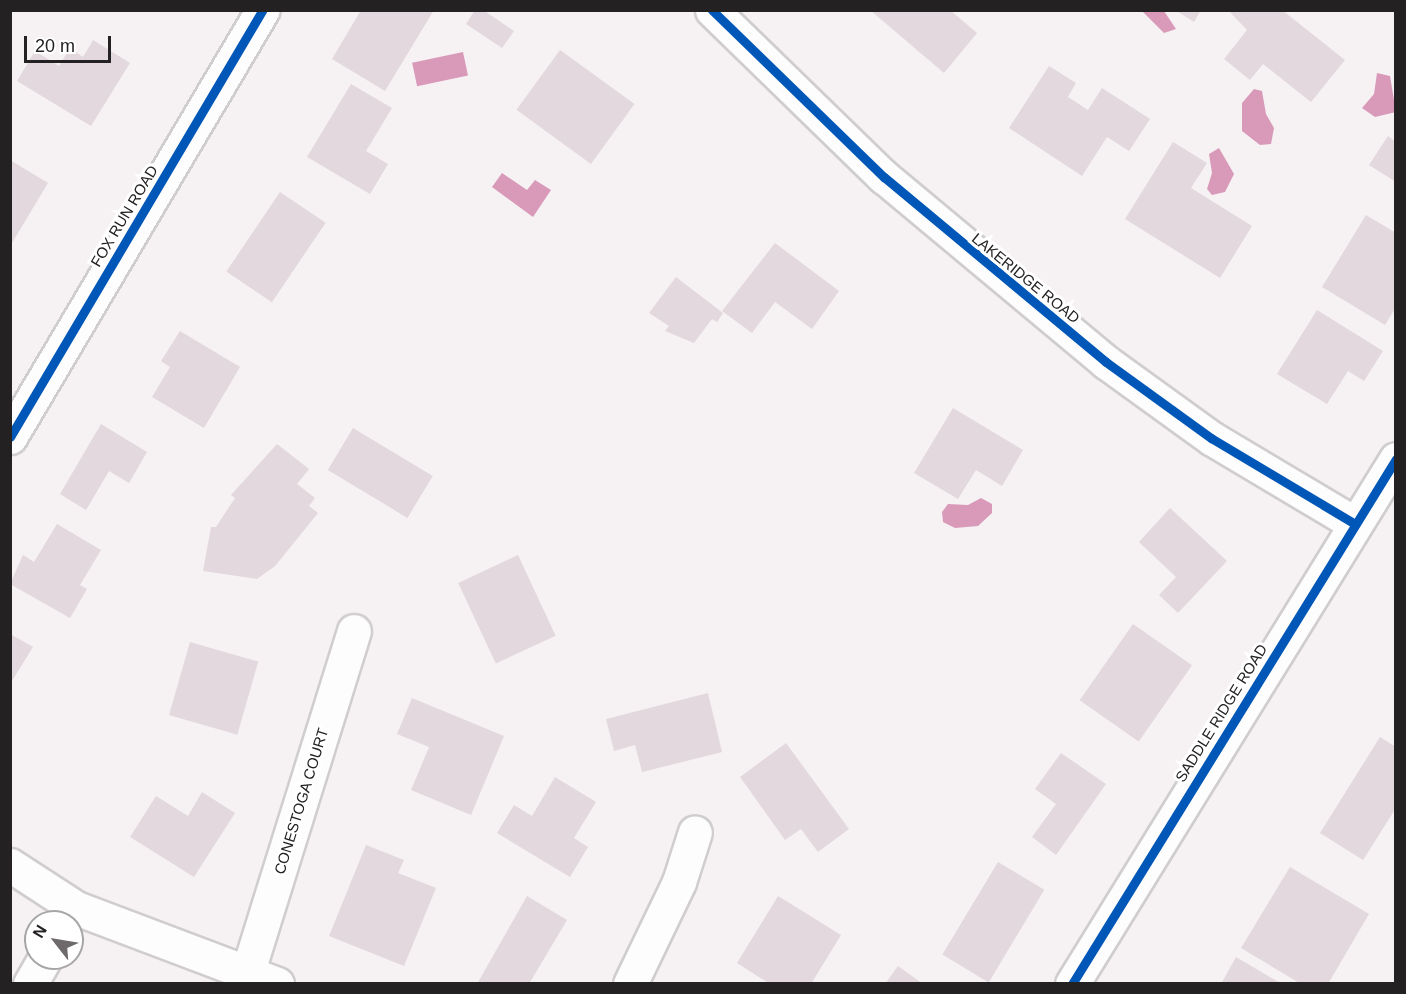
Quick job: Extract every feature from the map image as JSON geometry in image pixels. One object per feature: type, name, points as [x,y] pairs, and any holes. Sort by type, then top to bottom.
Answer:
[{"type":"street","name":"FOX RUN ROAD","points":[[10,437],[263,10]]},
{"type":"street","name":"LAKERIDGE ROAD","points":[[712,10],[884,177],[1106,362],[1211,438],[1355,524]]},
{"type":"street","name":"SADDLE RIDGE ROAD","points":[[1072,984],[1395,459]]},
{"type":"street","name":"CONESTOGA COURT","points":[[262,977],[354,631]]},
{"type":"street","points":[[630,984],[679,882],[695,832]]},
{"type":"street","points":[[10,865],[66,910]]},
{"type":"street","points":[[84,919],[262,977]]},
{"type":"street","points":[[30,984],[38,970]]},
{"type":"shaded area","points":[[1142,11],[1164,11],[1176,29],[1164,33]]},
{"type":"shaded area","points":[[463,52],[468,75],[417,86],[412,63]]},
{"type":"shaded area","points":[[1377,73],[1390,76],[1396,112],[1375,117],[1362,108],[1374,94]]},
{"type":"shaded area","points":[[1254,89],[1262,91],[1266,114],[1274,128],[1271,144],[1260,145],[1242,131],[1242,103]]},
{"type":"shaded area","points":[[1219,148],[1234,174],[1225,192],[1212,195],[1207,189],[1212,173],[1209,154]]},
{"type":"shaded area","points":[[502,173],[527,190],[535,180],[551,190],[533,217],[492,187]]},
{"type":"shaded area","points":[[981,498],[992,504],[992,513],[978,526],[955,528],[943,522],[942,512],[948,504],[968,505]]},
{"type":"building","points":[[361,10],[434,10],[385,91],[332,59]]},
{"type":"building","points":[[475,10],[483,10],[514,31],[502,48],[466,24]]},
{"type":"building","points":[[870,10],[950,10],[977,33],[944,73]]},
{"type":"building","points":[[1175,10],[1201,10],[1194,22]]},
{"type":"building","points":[[1228,10],[1282,10],[1345,60],[1311,102],[1263,64],[1250,80],[1224,59],[1247,30]]},
{"type":"building","points":[[93,40],[130,63],[91,126],[17,81],[35,51],[59,66],[70,48],[83,57]]},
{"type":"building","points":[[560,50],[634,104],[591,164],[517,110]]},
{"type":"building","points":[[1049,66],[1076,83],[1068,97],[1088,110],[1102,88],[1150,119],[1129,151],[1107,137],[1082,176],[1009,128]]},
{"type":"building","points":[[351,84],[392,108],[366,151],[388,164],[370,194],[307,157]]},
{"type":"building","points":[[1388,136],[1396,142],[1396,182],[1369,165]]},
{"type":"building","points":[[1173,142],[1207,163],[1191,188],[1252,226],[1220,278],[1125,219]]},
{"type":"building","points":[[10,160],[48,183],[12,243],[10,242]]},
{"type":"building","points":[[280,192],[326,223],[272,302],[226,272]]},
{"type":"building","points":[[1366,215],[1396,233],[1396,307],[1385,325],[1322,287]]},
{"type":"building","points":[[775,243],[839,291],[812,329],[775,302],[752,333],[722,311]]},
{"type":"building","points":[[676,277],[723,313],[717,322],[712,319],[694,343],[665,331],[669,326],[649,313]]},
{"type":"building","points":[[1317,310],[1383,351],[1364,381],[1348,371],[1327,404],[1277,374]]},
{"type":"building","points":[[180,331],[240,367],[204,428],[152,397],[170,367],[161,361]]},
{"type":"building","points":[[953,408],[1023,450],[1002,486],[976,470],[958,499],[914,473]]},
{"type":"building","points":[[101,424],[147,452],[129,483],[109,471],[86,510],[60,494]]},
{"type":"building","points":[[353,428],[433,476],[407,518],[328,470]]},
{"type":"building","points":[[277,444],[309,469],[297,484],[315,498],[309,506],[318,513],[275,566],[257,579],[203,571],[211,527],[216,527],[235,498],[231,495]]},
{"type":"building","points":[[1170,508],[1227,561],[1178,613],[1159,595],[1176,577],[1139,542]]},
{"type":"building","points":[[57,524],[101,550],[80,585],[87,589],[70,618],[10,584],[23,555],[34,562]]},
{"type":"building","points":[[518,555],[556,636],[496,664],[458,583]]},
{"type":"building","points":[[1133,624],[1192,665],[1139,741],[1080,700]]},
{"type":"building","points":[[10,634],[33,647],[10,684]]},
{"type":"building","points":[[190,642],[258,662],[237,735],[169,715]]},
{"type":"building","points":[[708,693],[722,752],[642,772],[635,745],[614,751],[606,719]]},
{"type":"building","points":[[412,698],[504,736],[471,815],[411,790],[429,747],[397,734]]},
{"type":"building","points":[[1380,737],[1396,747],[1396,808],[1363,860],[1320,833]]},
{"type":"building","points":[[786,743],[849,829],[818,852],[801,829],[785,840],[740,777]]},
{"type":"building","points":[[1061,753],[1106,784],[1056,855],[1032,837],[1056,804],[1035,789]]},
{"type":"building","points":[[555,777],[596,802],[574,838],[588,847],[570,877],[497,833],[514,805],[532,816]]},
{"type":"building","points":[[202,792],[235,813],[194,877],[130,837],[156,796],[188,816]]},
{"type":"building","points":[[366,845],[404,860],[398,873],[436,888],[404,966],[329,936]]},
{"type":"building","points":[[998,862],[1044,890],[989,982],[942,955]]},
{"type":"building","points":[[1290,867],[1369,914],[1328,984],[1301,984],[1241,948]]},
{"type":"building","points":[[527,896],[567,920],[529,984],[477,984]]},
{"type":"building","points":[[778,896],[841,935],[811,984],[770,984],[737,963]]},
{"type":"building","points":[[1236,957],[1282,984],[1221,984]]},
{"type":"building","points":[[898,966],[923,984],[885,984]]},
{"type":"cycle path","points":[[10,437],[263,10]]},
{"type":"cycle path","points":[[712,10],[884,177],[1106,362],[1211,438],[1355,524]]},
{"type":"cycle path","points":[[1072,984],[1396,459]]}]
